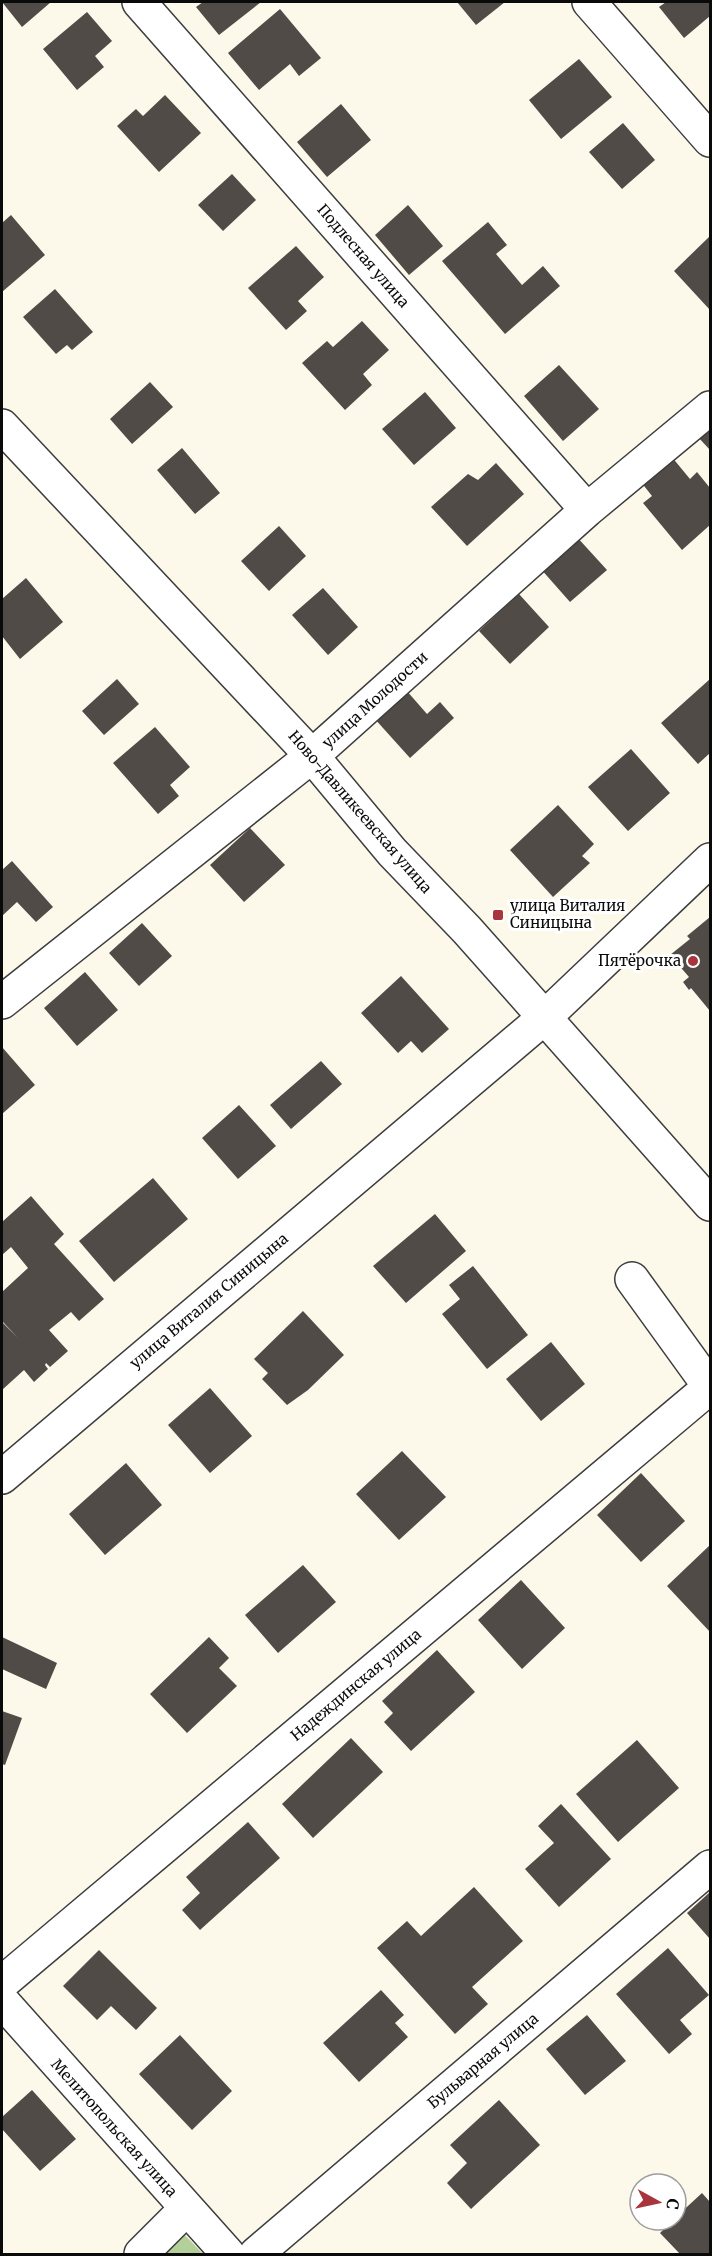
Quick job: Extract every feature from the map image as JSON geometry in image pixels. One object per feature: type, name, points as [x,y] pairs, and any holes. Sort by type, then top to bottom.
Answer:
[{"type":"street","name":"Подлесная улица","points":[[139,2],[586,510]]},
{"type":"street","points":[[589,2],[711,140]]},
{"type":"street","name":"улица Молодости","points":[[2,1002],[312,756],[586,510],[711,408]]},
{"type":"street","name":"Ново-Давликеевская улица","points":[[2,426],[312,756],[392,852],[467,930],[711,1204]]},
{"type":"street","name":"улица Виталия Синицына","points":[[2,1477],[545,1017],[711,860]]},
{"type":"street","points":[[632,1279],[710,1387]]},
{"type":"street","name":"Надеждинская улица","points":[[2,1983],[710,1387]]},
{"type":"street","name":"Бульварная улица","points":[[256,2254],[711,1867]]},
{"type":"street","name":"Мелитопольская улица","points":[[2,2001],[186,2210],[228,2254]]},
{"type":"street","points":[[141,2254],[186,2210]]},
{"type":"green space","points":[[183,2233],[203,2254],[161,2254]]},
{"type":"building","points":[[2,2],[51,2],[22,27]]},
{"type":"building","points":[[203,2],[261,2],[219,35],[196,7]]},
{"type":"building","points":[[457,2],[505,2],[476,25]]},
{"type":"building","points":[[666,2],[710,2],[710,16],[684,38],[659,7]]},
{"type":"building","points":[[280,9],[321,58],[299,76],[290,64],[259,90],[228,53]]},
{"type":"building","points":[[87,12],[112,41],[95,56],[104,67],[77,90],[43,49]]},
{"type":"building","points":[[579,59],[612,97],[561,139],[529,100]]},
{"type":"building","points":[[165,95],[201,133],[159,172],[117,126],[136,109],[143,116]]},
{"type":"building","points":[[341,104],[371,140],[327,177],[297,142]]},
{"type":"building","points":[[623,123],[655,160],[622,189],[589,152]]},
{"type":"building","points":[[232,174],[256,200],[223,231],[198,205]]},
{"type":"building","points":[[408,205],[443,246],[409,275],[375,235]]},
{"type":"building","points":[[11,215],[45,255],[2,292],[2,223]]},
{"type":"building","points":[[488,222],[507,245],[496,254],[522,285],[543,266],[560,286],[505,334],[442,261]]},
{"type":"building","points":[[710,236],[710,310],[674,271]]},
{"type":"building","points":[[296,246],[324,277],[298,301],[307,311],[286,330],[248,288]]},
{"type":"building","points":[[55,289],[93,332],[72,350],[67,345],[56,354],[23,317]]},
{"type":"building","points":[[362,321],[389,350],[363,374],[372,385],[345,410],[302,363],[327,341],[333,347]]},
{"type":"building","points":[[559,365],[599,409],[563,441],[524,396]]},
{"type":"building","points":[[150,382],[173,407],[132,444],[110,419]]},
{"type":"building","points":[[425,392],[456,428],[414,465],[382,429]]},
{"type":"building","points":[[710,426],[710,450],[698,437]]},
{"type":"building","points":[[182,448],[220,493],[195,514],[157,470]]},
{"type":"building","points":[[671,456],[690,479],[697,472],[710,488],[710,525],[682,550],[643,503],[652,496],[641,482]]},
{"type":"building","points":[[496,463],[524,494],[467,546],[431,507],[468,474],[478,480]]},
{"type":"building","points":[[279,526],[306,556],[269,591],[241,561]]},
{"type":"building","points":[[576,536],[607,570],[570,602],[540,568]]},
{"type":"building","points":[[26,578],[63,622],[20,659],[2,636],[2,599]]},
{"type":"building","points":[[323,588],[358,627],[328,655],[292,615]]},
{"type":"building","points":[[519,594],[549,627],[510,664],[479,631]]},
{"type":"building","points":[[117,679],[139,704],[104,735],[82,711]]},
{"type":"building","points":[[710,679],[710,753],[698,764],[661,723]]},
{"type":"building","points":[[406,690],[427,714],[440,702],[454,718],[410,758],[374,718]]},
{"type":"building","points":[[155,727],[190,767],[170,785],[179,796],[158,814],[113,763]]},
{"type":"building","points":[[631,749],[670,793],[628,831],[588,787]]},
{"type":"building","points":[[558,805],[594,844],[582,856],[590,863],[553,897],[510,850]]},
{"type":"building","points":[[250,828],[285,865],[244,902],[210,865]]},
{"type":"building","points":[[12,861],[53,907],[36,922],[17,902],[2,916],[2,870]]},
{"type":"building","points":[[710,917],[710,1011],[683,982],[689,977],[670,955],[690,939],[687,936]]},
{"type":"building","points":[[142,923],[172,956],[139,986],[109,953]]},
{"type":"building","points":[[85,972],[118,1010],[77,1046],[44,1008]]},
{"type":"building","points":[[401,976],[449,1029],[422,1053],[411,1041],[398,1053],[361,1013]]},
{"type":"building","points":[[2,1047],[35,1085],[2,1114]]},
{"type":"building","points":[[321,1061],[342,1084],[291,1129],[270,1105]]},
{"type":"building","points":[[239,1105],[276,1146],[238,1179],[202,1138]]},
{"type":"building","points":[[153,1178],[188,1219],[114,1282],[79,1241]]},
{"type":"building","points":[[31,1196],[64,1234],[54,1244],[104,1299],[79,1321],[71,1312],[49,1330],[68,1351],[50,1367],[46,1363],[48,1369],[34,1382],[24,1370],[2,1390],[2,1322],[17,1337],[2,1321],[2,1292],[28,1268],[11,1247],[2,1255],[2,1222]]},
{"type":"building","points":[[435,1214],[466,1251],[406,1303],[373,1266]]},
{"type":"building","points":[[473,1266],[528,1335],[487,1369],[442,1314],[460,1299],[449,1285]]},
{"type":"building","points":[[303,1311],[344,1355],[308,1390],[287,1405],[262,1379],[268,1373],[254,1359]]},
{"type":"building","points":[[551,1342],[585,1384],[541,1421],[506,1379]]},
{"type":"building","points":[[210,1388],[252,1436],[210,1473],[168,1425]]},
{"type":"building","points":[[402,1451],[446,1497],[399,1540],[356,1494]]},
{"type":"building","points":[[126,1463],[162,1505],[105,1555],[69,1514]]},
{"type":"building","points":[[641,1473],[685,1521],[641,1562],[597,1515]]},
{"type":"building","points":[[710,1545],[710,1632],[667,1586]]},
{"type":"building","points":[[303,1565],[336,1602],[278,1653],[245,1615]]},
{"type":"building","points":[[521,1580],[565,1628],[522,1669],[478,1620]]},
{"type":"building","points":[[2,1637],[57,1663],[46,1689],[2,1669]]},
{"type":"building","points":[[209,1637],[229,1658],[219,1668],[237,1686],[187,1733],[150,1694]]},
{"type":"building","points":[[437,1650],[475,1692],[411,1751],[384,1722],[393,1713],[382,1701]]},
{"type":"building","points":[[2,1711],[22,1718],[5,1765],[2,1764]]},
{"type":"building","points":[[351,1738],[383,1772],[313,1838],[282,1804]]},
{"type":"building","points":[[637,1740],[679,1788],[618,1842],[576,1794]]},
{"type":"building","points":[[561,1804],[611,1859],[559,1907],[525,1869],[554,1843],[538,1826]]},
{"type":"building","points":[[248,1822],[280,1858],[200,1930],[182,1910],[200,1893],[186,1877]]},
{"type":"building","points":[[474,1887],[523,1941],[472,1987],[488,2004],[455,2034],[377,1948],[407,1921],[421,1936]]},
{"type":"building","points":[[710,1892],[710,1939],[687,1913]]},
{"type":"building","points":[[668,1948],[709,1995],[680,2020],[692,2034],[669,2054],[616,1994]]},
{"type":"building","points":[[99,1950],[157,2008],[136,2030],[111,2006],[97,2020],[63,1986]]},
{"type":"building","points":[[381,1990],[404,2015],[395,2023],[408,2037],[359,2082],[323,2043]]},
{"type":"building","points":[[587,2015],[626,2061],[585,2095],[546,2049]]},
{"type":"building","points":[[180,2035],[232,2091],[192,2130],[139,2074]]},
{"type":"building","points":[[32,2090],[76,2139],[40,2171],[2,2129],[2,2117]]},
{"type":"building","points":[[499,2100],[540,2145],[471,2209],[447,2183],[467,2163],[450,2145]]},
{"type":"building","points":[[702,2193],[710,2202],[710,2254],[680,2254],[660,2233],[688,2232],[688,2206]]},
{"type":"place","name":"улица Виталия Синицына","points":[[498,915]]},
{"type":"place","name":"Пятёрочка","points":[[693,961]]}]
